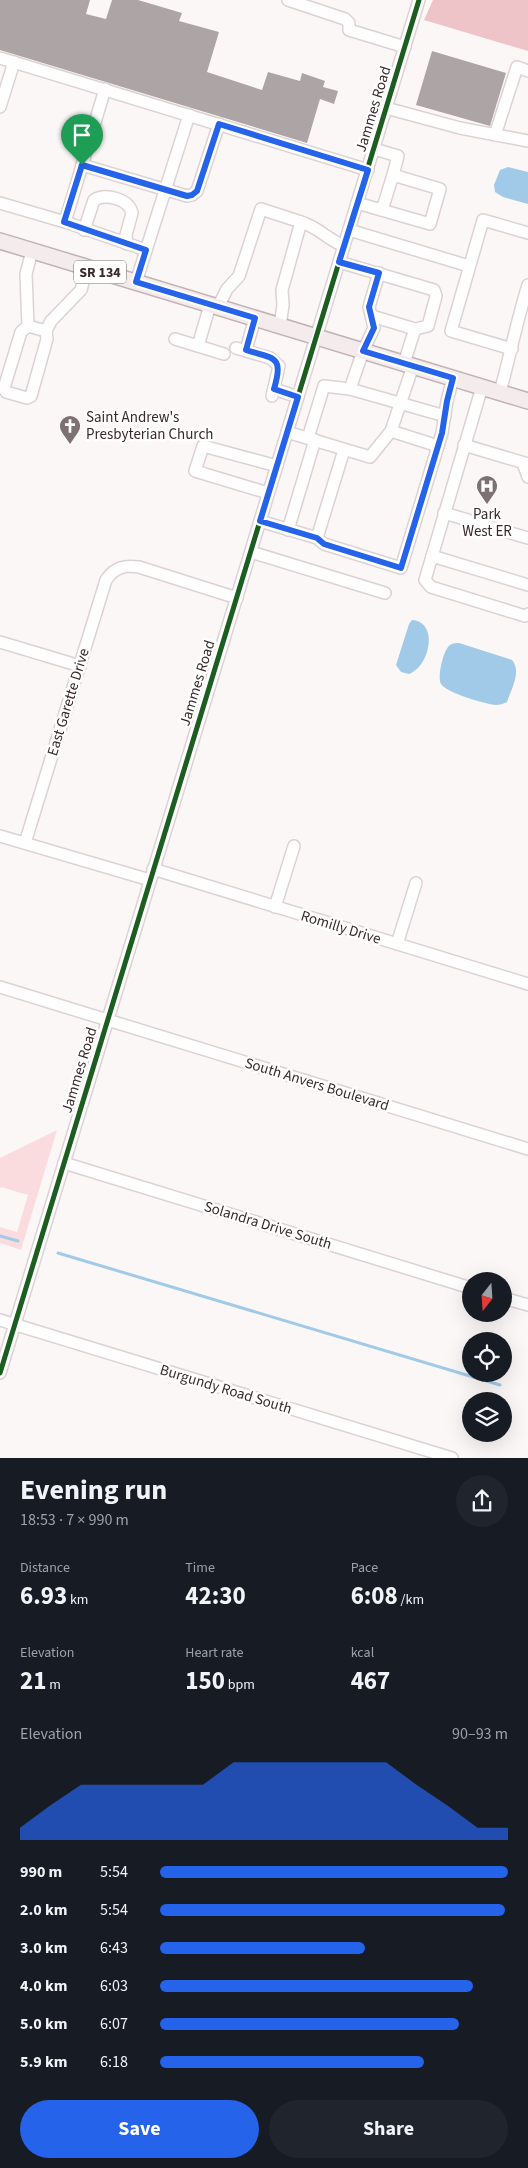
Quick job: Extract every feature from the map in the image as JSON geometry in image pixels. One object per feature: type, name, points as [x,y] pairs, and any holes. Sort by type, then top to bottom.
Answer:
[{"type":"main road","name":"SR 134","points":[[0,241],[528,400]]},
{"type":"street","points":[[288,0],[345,19],[349,23],[349,30],[405,47]]},
{"type":"street","name":"Jammes Road","points":[[0,1373],[420,0]]},
{"type":"street","points":[[0,58],[368,170]]},
{"type":"street","points":[[0,107],[14,62]]},
{"type":"street","points":[[495,135],[517,67],[528,71]]},
{"type":"street","points":[[64,222],[105,89]]},
{"type":"street","points":[[386,108],[460,128],[528,141]]},
{"type":"street","points":[[136,282],[189,115]]},
{"type":"street","points":[[82,165],[165,190],[187,196],[192,195],[197,191],[219,124]]},
{"type":"street","points":[[374,149],[398,156],[382,210]]},
{"type":"street","points":[[358,203],[430,224],[440,189],[393,175]]},
{"type":"street","points":[[84,230],[94,200],[104,196],[120,201],[126,203],[132,213],[126,235],[127,244]]},
{"type":"street","points":[[0,203],[64,222],[146,250]]},
{"type":"street","points":[[198,346],[214,306],[239,276],[261,209],[314,226],[330,240],[344,246]]},
{"type":"street","points":[[512,349],[451,331],[483,220],[528,233]]},
{"type":"street","points":[[280,326],[283,305],[282,290],[301,222]]},
{"type":"street","points":[[349,230],[469,266]]},
{"type":"street","points":[[28,326],[26,274],[32,251]]},
{"type":"street","points":[[339,262],[434,290],[436,296],[428,326],[414,329],[372,316]]},
{"type":"street","points":[[28,326],[21,332],[4,388],[6,392],[27,398],[31,396],[47,339],[46,330],[51,321],[80,290],[87,268]]},
{"type":"street","points":[[350,390],[363,351],[374,328],[369,307],[379,273]]},
{"type":"street","points":[[500,392],[512,349],[515,327],[528,285]]},
{"type":"street","points":[[255,318],[241,349],[270,358],[279,366],[273,392],[297,399],[317,408]]},
{"type":"street","points":[[28,326],[46,330]]},
{"type":"street","points":[[287,432],[370,457],[391,431],[400,404],[414,329]]},
{"type":"street","points":[[175,340],[224,354]]},
{"type":"street","points":[[260,521],[317,538],[324,544],[401,568],[438,446],[453,378]]},
{"type":"street","points":[[288,530],[324,386],[350,390],[445,416]]},
{"type":"street","points":[[482,386],[425,580],[431,587],[525,616],[528,614]]},
{"type":"street","points":[[391,431],[438,446]]},
{"type":"street","points":[[464,445],[526,463],[528,477]]},
{"type":"street","points":[[268,493],[195,471],[203,446],[277,466]]},
{"type":"street","points":[[317,538],[344,450]]},
{"type":"street","points":[[444,512],[492,527]]},
{"type":"street","points":[[504,531],[528,538]]},
{"type":"street","points":[[251,552],[384,593]]},
{"type":"street","points":[[432,556],[528,585]]},
{"type":"street","name":"East Garette Drive","points":[[25,843],[106,580],[112,571],[129,565],[237,598]]},
{"type":"street","points":[[0,642],[80,666]]},
{"type":"street","name":"Romilly Drive","points":[[0,836],[275,907],[528,984]]},
{"type":"street","points":[[275,907],[294,846]]},
{"type":"street","points":[[397,944],[416,883]]},
{"type":"street","name":"South Anvers Boulevard","points":[[0,987],[528,1149]]},
{"type":"street","name":"Solandra Drive South","points":[[64,1163],[462,1285]]},
{"type":"street","points":[[512,1300],[528,1305]]},
{"type":"street","name":"Burgundy Road South","points":[[0,1320],[452,1458]]},
{"type":"shaded area","points":[[433,0],[528,0],[528,51],[424,20]]},
{"type":"shaded area","points":[[57,1130],[21,1250],[0,1243],[0,1227],[17,1232],[28,1195],[1,1187],[0,1189],[0,1158]]},
{"type":"water","points":[[508,167],[528,172],[528,204],[503,197],[495,192],[494,185],[500,170]]},
{"type":"water","points":[[412,620],[426,628],[428,645],[422,662],[409,674],[401,672],[396,665]]},
{"type":"water","points":[[459,643],[512,660],[515,664],[516,675],[507,702],[496,705],[484,703],[451,691],[441,684],[440,671],[446,650],[450,645]]},
{"type":"building","points":[[0,0],[90,0],[86,14],[106,19],[112,0],[138,0],[182,13],[179,21],[219,32],[207,72],[262,90],[268,72],[300,81],[302,73],[325,81],[323,87],[338,91],[334,104],[320,99],[307,143],[0,50]]},
{"type":"building","points":[[432,51],[506,73],[490,126],[416,105]]},
{"type":"waterway","points":[[0,1236],[18,1241]]},
{"type":"waterway","points":[[58,1253],[500,1385]]},
{"type":"cycle path","points":[[0,1373],[419,0]]},
{"type":"place","name":"Saint Andrew's Presbyterian Church","points":[[70,445]]},
{"type":"place","name":"Park West ER","points":[[487,505]]},
{"type":"route","points":[[219,124],[368,170],[339,262],[379,273],[369,307],[374,328],[363,351],[453,378],[442,433],[401,568],[324,544],[317,538],[260,521],[298,397],[274,389],[279,371],[279,366],[275,361],[246,350],[255,318],[136,282],[146,250],[64,222],[82,165],[187,196],[192,195],[197,191],[219,124]]}]
